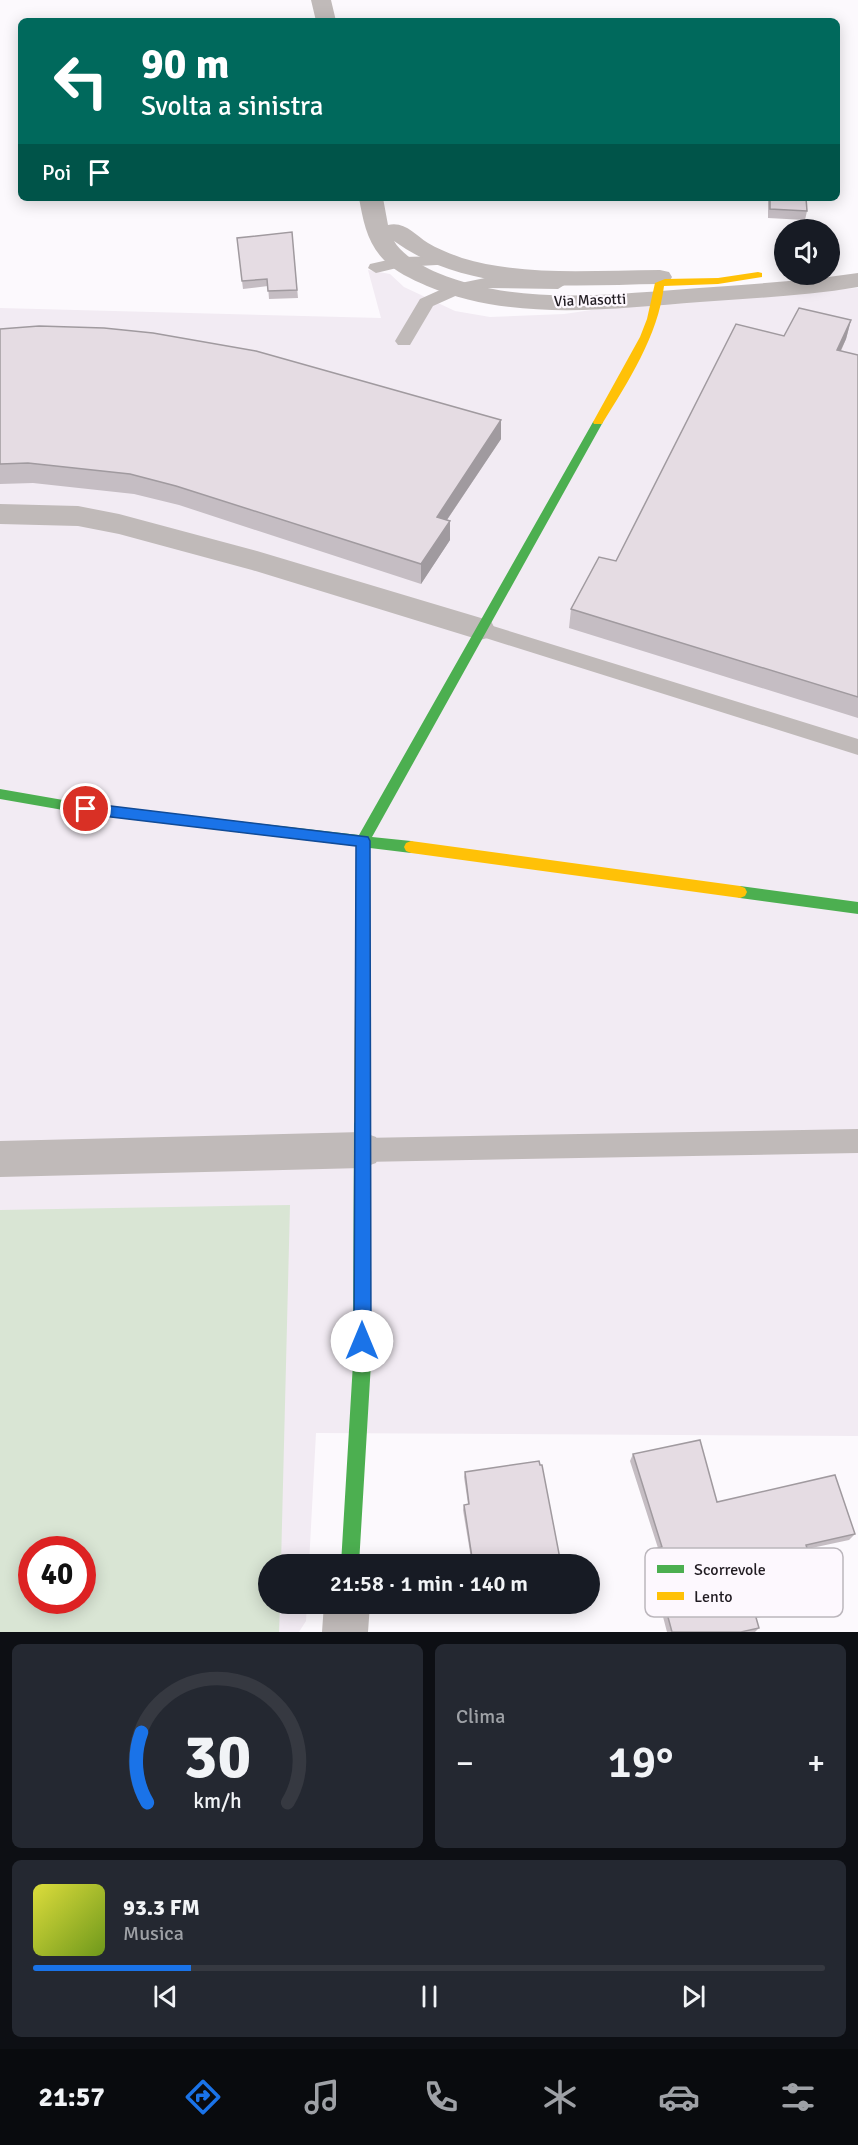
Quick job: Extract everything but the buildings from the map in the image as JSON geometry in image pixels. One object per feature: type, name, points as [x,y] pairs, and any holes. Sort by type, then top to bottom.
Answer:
[{"type":"street","points":[[321,0],[325,18]]},
{"type":"street","name":"Via Masotti","points":[[373,201],[377,227],[388,250],[401,262],[440,284],[508,299],[554,302],[659,297],[858,280]]},
{"type":"street","name":"Via Masotti","points":[[375,201],[390,225],[403,237],[448,261],[494,272],[525,276],[774,274]]},
{"type":"street","points":[[840,273],[858,274]]},
{"type":"street","points":[[351,1554],[362,1364],[363,841],[480,629],[638,352],[659,297],[659,285],[665,282],[718,281],[758,275]]},
{"type":"street","points":[[0,514],[78,516],[119,524],[257,561],[480,629]]},
{"type":"street","points":[[1,794],[86,809],[328,839],[363,841],[858,908]]},
{"type":"street","points":[[0,1159],[362,1150]]},
{"type":"street","points":[[345,1632],[346,1614]]},
{"type":"lane","points":[[376,268],[401,262],[448,261]]},
{"type":"lane","points":[[404,341],[426,303],[457,289],[485,283],[581,284],[600,276]]},
{"type":"lane","points":[[480,629],[858,747]]},
{"type":"lane","points":[[362,1150],[858,1141]]},
{"type":"shaded area","points":[[368,270],[390,274],[404,287],[455,311],[490,317],[564,314],[668,299],[858,288],[858,1436],[316,1433],[310,1554],[258,1554],[258,1614],[306,1614],[306,1621],[299,1632],[0,1632],[0,308],[381,318]]},
{"type":"green space","points":[[290,1205],[281,1554],[258,1554],[258,1614],[280,1614],[279,1632],[0,1632],[0,1210]]},
{"type":"traffic: fast","points":[[363,878],[363,841],[598,422]]},
{"type":"traffic: fast","points":[[0,794],[86,809],[411,847]]},
{"type":"traffic: fast","points":[[740,892],[858,908]]},
{"type":"traffic: fast","points":[[351,1554],[362,1363],[362,1122]]},
{"type":"traffic: slow","points":[[598,422],[645,337],[657,301],[659,285],[665,282],[718,281],[758,275]]},
{"type":"traffic: slow","points":[[411,847],[740,892]]},
{"type":"traffic: slow","points":[[362,1122],[363,878]]},
{"type":"route","points":[[86,809],[328,839],[363,841],[362,1341]]}]
